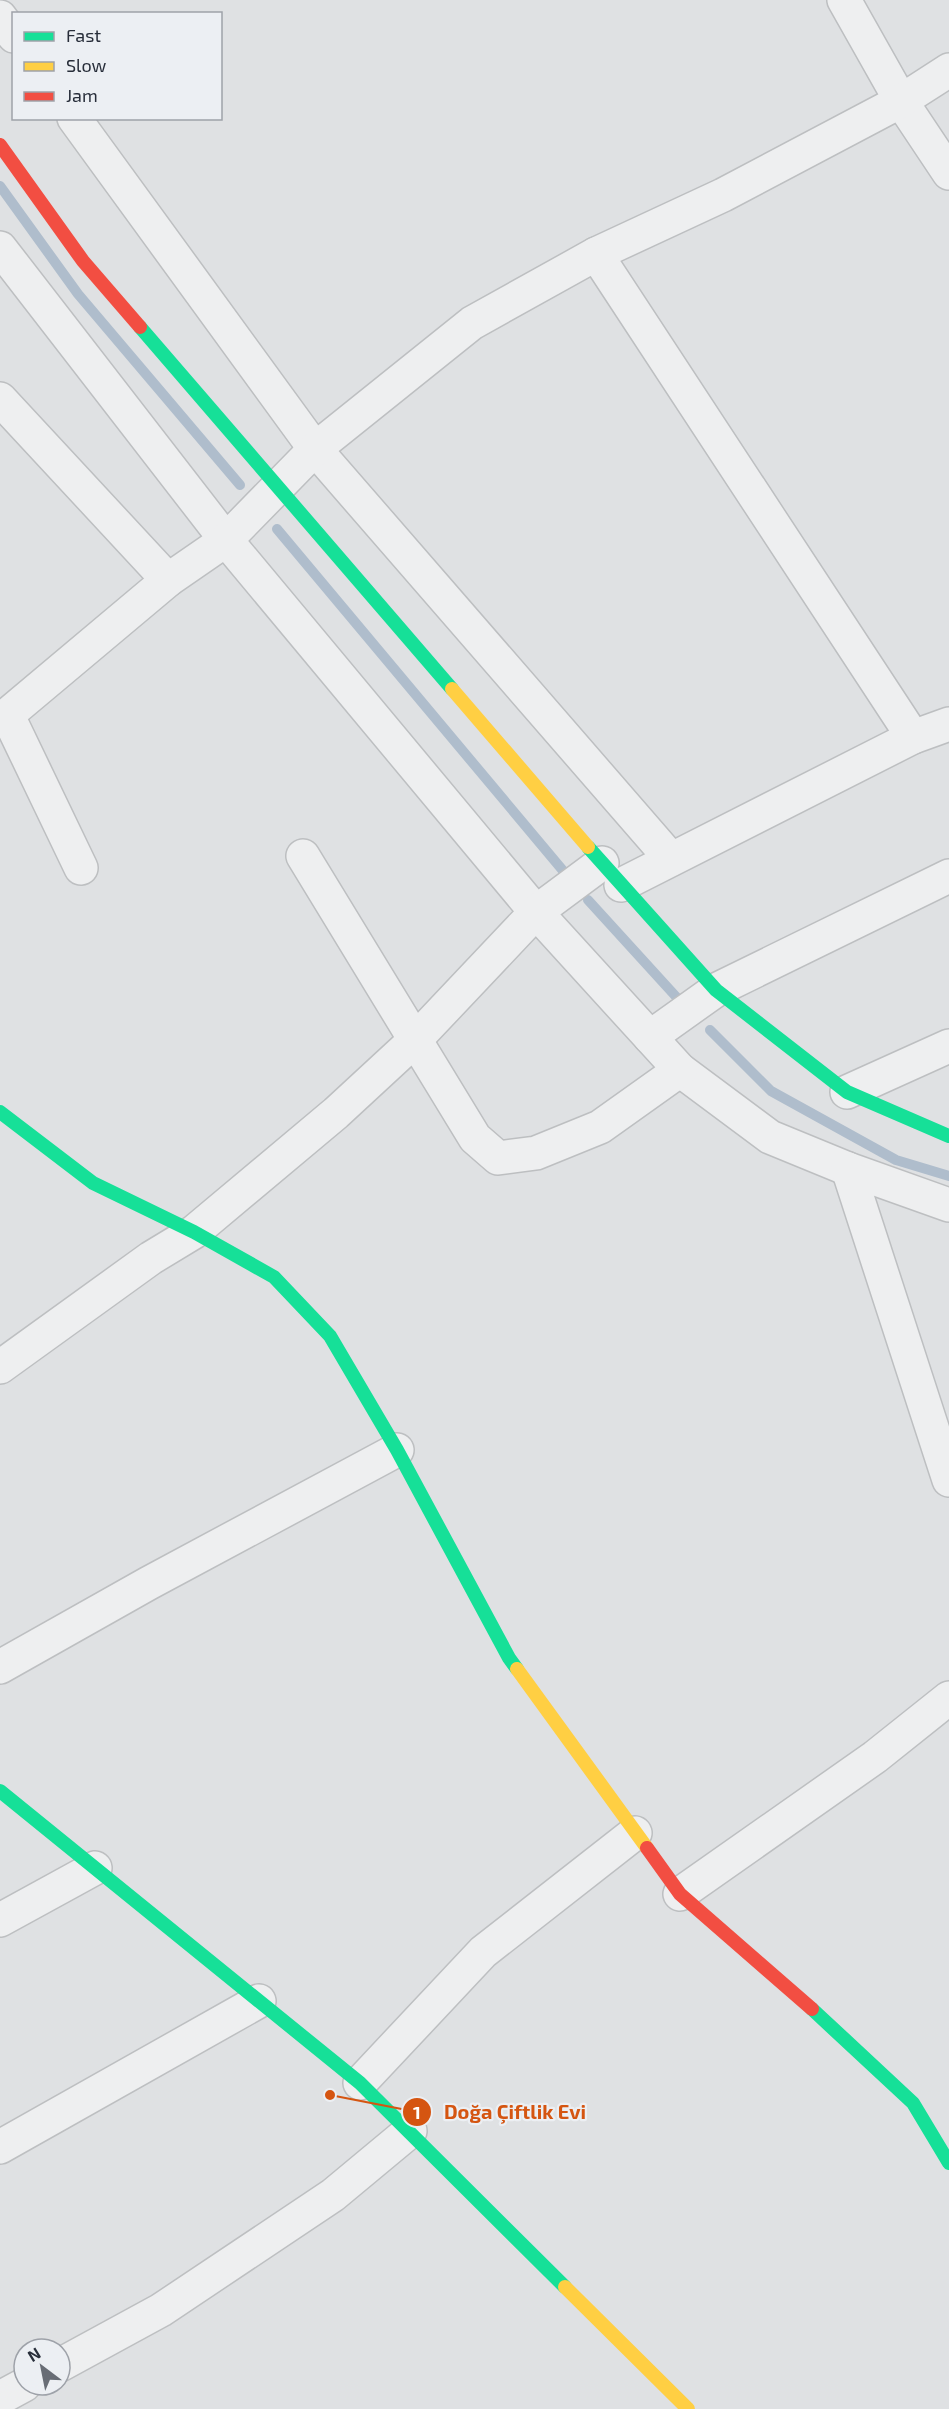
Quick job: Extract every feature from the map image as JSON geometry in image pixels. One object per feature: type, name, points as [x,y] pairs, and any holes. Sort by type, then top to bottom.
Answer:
[{"type":"street","points":[[844,0],[901,101],[949,173]]},
{"type":"street","points":[[0,17],[12,33]]},
{"type":"street","points":[[81,868],[4,718],[168,580],[226,540],[315,449],[472,323],[597,254],[723,195],[901,101],[949,70]]},
{"type":"street","points":[[75,120],[315,449],[671,859]]},
{"type":"street","points":[[0,145],[83,261],[611,874],[716,990],[847,1092],[949,1136]]},
{"type":"street","points":[[0,248],[226,540],[536,912],[680,1070],[770,1137],[848,1169],[949,1205]]},
{"type":"street","points":[[597,254],[913,737]]},
{"type":"street","points":[[0,399],[168,580]]},
{"type":"street","points":[[0,1367],[151,1258],[194,1232],[336,1113],[415,1040],[536,912],[611,874],[671,859],[913,737],[949,724]]},
{"type":"street","points":[[303,856],[475,1138],[498,1158],[536,1152],[600,1127],[680,1070]]},
{"type":"street","points":[[651,1037],[716,990],[949,876]]},
{"type":"street","points":[[847,1092],[949,1046]]},
{"type":"street","points":[[0,1112],[93,1183],[194,1232],[274,1277],[330,1336],[397,1450],[509,1658],[680,1894],[816,2013],[913,2103],[949,2163]]},
{"type":"street","points":[[848,1169],[949,1480]]},
{"type":"street","points":[[0,1667],[159,1578],[397,1450]]},
{"type":"street","points":[[680,1894],[875,1757],[949,1698]]},
{"type":"street","points":[[0,1791],[360,2083],[683,2408]]},
{"type":"street","points":[[360,2083],[483,1952],[635,1833]]},
{"type":"street","points":[[0,1920],[95,1868]]},
{"type":"street","points":[[0,2147],[259,2001]]},
{"type":"street","points":[[72,2358],[161,2310],[314,2208],[410,2131]]},
{"type":"waterway","points":[[0,186],[78,294],[240,485]]},
{"type":"waterway","points":[[277,529],[565,873]]},
{"type":"waterway","points":[[588,900],[680,1001]]},
{"type":"waterway","points":[[710,1030],[771,1091],[896,1160],[949,1176]]},
{"type":"traffic: fast","points":[[140,327],[452,689]]},
{"type":"traffic: fast","points":[[588,847],[716,990],[847,1092],[949,1136]]},
{"type":"traffic: fast","points":[[0,1112],[93,1183],[194,1232],[274,1277],[330,1336],[397,1450],[517,1669]]},
{"type":"traffic: fast","points":[[0,1791],[360,2083],[565,2287]]},
{"type":"traffic: fast","points":[[812,2009],[913,2103],[949,2163]]},
{"type":"traffic: slow","points":[[452,689],[588,847]]},
{"type":"traffic: slow","points":[[517,1669],[647,1848]]},
{"type":"traffic: slow","points":[[565,2287],[688,2409]]},
{"type":"traffic: jam","points":[[0,145],[83,261],[140,327]]},
{"type":"traffic: jam","points":[[647,1848],[680,1894],[812,2009]]},
{"type":"place","name":"Doğa Çiftlik Evi","points":[[330,2095]]}]
